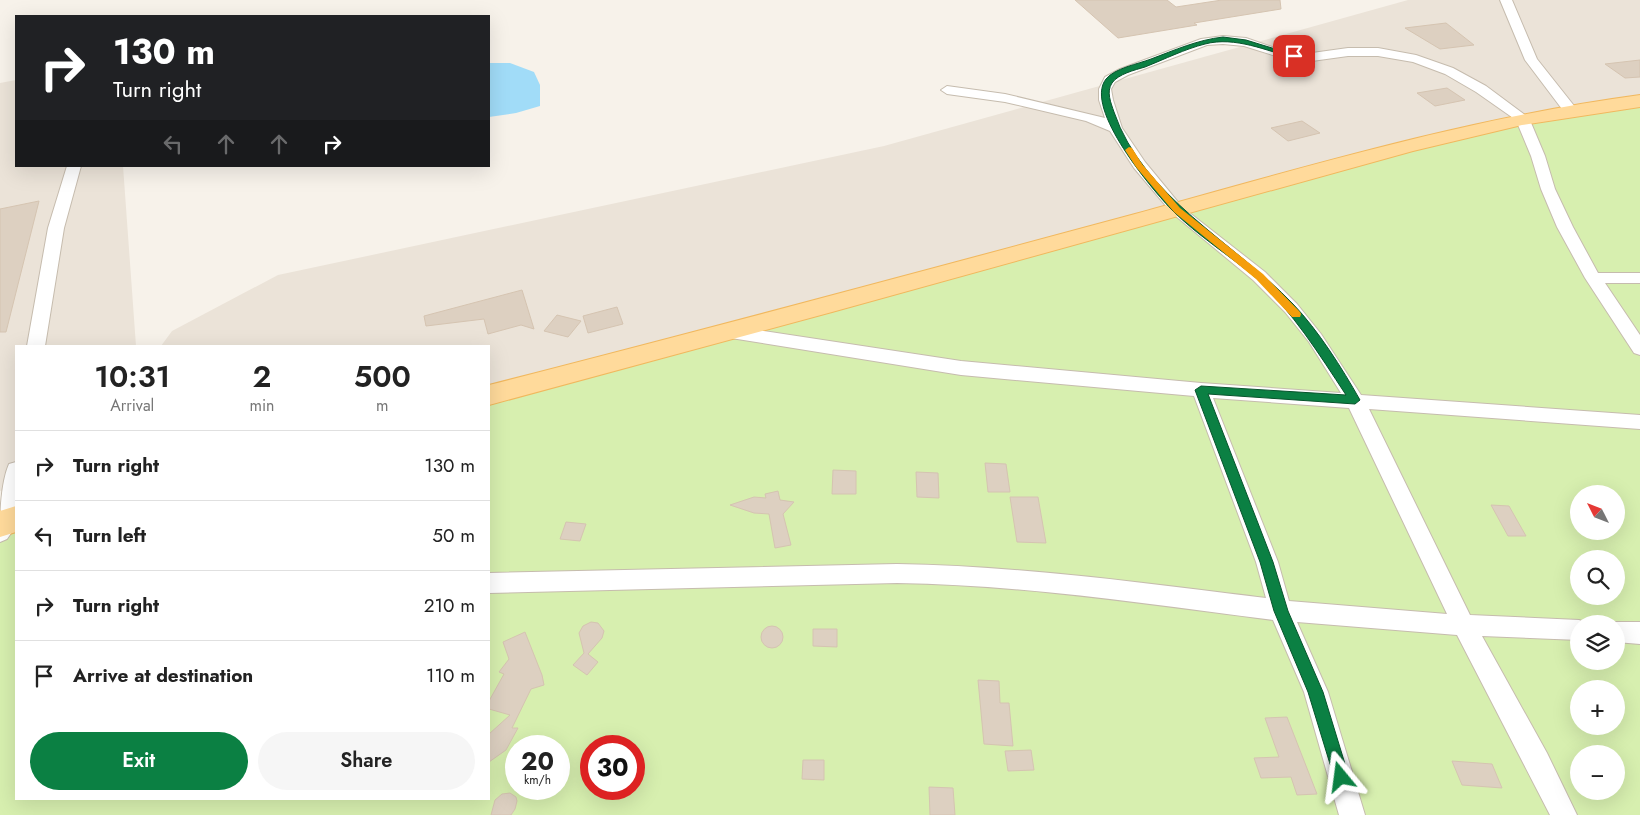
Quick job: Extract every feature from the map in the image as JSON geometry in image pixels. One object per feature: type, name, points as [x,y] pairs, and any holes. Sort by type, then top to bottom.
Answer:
[{"type":"main road","points":[[490,395],[731,332],[1405,146],[1522,118],[1640,101]]},
{"type":"street","points":[[1506,0],[1531,60],[1570,110]]},
{"type":"street","points":[[1564,815],[1538,762],[1464,626],[1355,400],[1314,338],[1291,308],[1260,276],[1177,210],[1139,165],[1115,128],[1106,100],[1105,89],[1110,80],[1124,72],[1205,42],[1223,40],[1246,42],[1294,56],[1312,57],[1358,52],[1378,52],[1416,59],[1449,71],[1481,88],[1522,118],[1538,156],[1548,189],[1565,227],[1593,278],[1640,349]]},
{"type":"street","points":[[947,90],[1005,98],[1090,118],[1115,128]]},
{"type":"street","points":[[36,345],[56,228],[74,167]]},
{"type":"street","points":[[1593,278],[1640,278]]},
{"type":"street","points":[[731,332],[961,368],[1201,390],[1640,422]]},
{"type":"street","points":[[1201,390],[1267,562],[1281,611],[1316,692],[1352,815]]},
{"type":"street","points":[[6,525],[15,476]]},
{"type":"street","points":[[490,583],[843,576],[894,572],[1030,580],[1281,611],[1464,626],[1570,630]]},
{"type":"street","points":[[1625,632],[1640,633]]},
{"type":"shaded area","points":[[1408,0],[1640,0],[1640,815],[0,815],[15,800],[490,800],[490,345],[162,345],[172,331],[278,275],[884,146]]},
{"type":"shaded area","points":[[15,80],[15,167],[123,167],[136,345],[15,345],[15,487],[0,491],[0,83]]},
{"type":"green space","points":[[1640,101],[1640,815],[0,815],[0,524],[15,519],[15,800],[490,800],[490,395],[731,332],[1405,146]]},
{"type":"water","points":[[490,63],[510,63],[534,72],[540,85],[540,106],[516,113],[490,117]]},
{"type":"building","points":[[1075,0],[1167,0],[1176,7],[1222,0],[1280,0],[1281,9],[1118,38]]},
{"type":"building","points":[[1446,23],[1474,45],[1440,49],[1405,28]]},
{"type":"building","points":[[1640,60],[1640,77],[1625,78],[1605,64]]},
{"type":"building","points":[[1447,88],[1465,100],[1435,106],[1417,93]]},
{"type":"building","points":[[1302,121],[1320,133],[1288,141],[1271,128]]},
{"type":"building","points":[[39,201],[6,332],[0,332],[0,209]]},
{"type":"building","points":[[522,290],[534,329],[521,325],[488,334],[484,319],[426,326],[424,316]]},
{"type":"building","points":[[617,307],[623,324],[588,333],[583,316]]},
{"type":"building","points":[[557,315],[581,321],[568,337],[544,331]]},
{"type":"building","points":[[985,463],[1006,464],[1010,492],[988,492]]},
{"type":"building","points":[[833,470],[856,471],[856,494],[832,494]]},
{"type":"building","points":[[916,472],[938,473],[939,498],[917,497]]},
{"type":"building","points":[[778,491],[780,500],[794,502],[783,514],[791,545],[775,548],[769,514],[754,513],[730,505],[754,497],[766,498],[765,494]]},
{"type":"building","points":[[1010,497],[1038,497],[1046,543],[1017,542]]},
{"type":"building","points":[[1491,505],[1509,506],[1526,536],[1508,536]]},
{"type":"building","points":[[566,522],[586,524],[580,541],[560,539]]},
{"type":"building","points":[[591,622],[598,623],[604,631],[602,638],[588,654],[598,662],[587,675],[573,665],[584,653],[579,633],[583,626]]},
{"type":"building","points":[[772,626],[780,629],[783,637],[780,645],[772,648],[764,645],[761,637],[764,629]]},
{"type":"building","points":[[813,629],[837,629],[837,647],[813,646]]},
{"type":"building","points":[[525,632],[544,685],[531,689],[512,728],[518,728],[514,735],[505,735],[505,751],[490,761],[490,733],[510,715],[490,709],[490,699],[504,674],[499,672],[509,659],[503,642]]},
{"type":"building","points":[[978,680],[999,681],[1000,703],[1009,703],[1013,746],[984,744]]},
{"type":"building","points":[[1287,717],[1317,794],[1297,795],[1291,777],[1261,778],[1254,758],[1279,757],[1265,718]]},
{"type":"building","points":[[1031,750],[1034,770],[1008,771],[1005,751]]},
{"type":"building","points":[[803,760],[824,760],[824,780],[802,779]]},
{"type":"building","points":[[1452,761],[1492,764],[1502,788],[1462,785]]},
{"type":"building","points":[[929,787],[953,788],[955,815],[930,815]]},
{"type":"building","points":[[505,794],[505,800],[517,800],[515,809],[511,815],[491,815],[495,800]]},
{"type":"slow traffic","points":[[1129,150],[1139,165],[1177,210],[1260,276],[1296,314]]},
{"type":"route","points":[[1294,56],[1246,42],[1223,40],[1205,42],[1124,72],[1110,80],[1105,89],[1106,100],[1115,128],[1139,165],[1177,210],[1260,276],[1291,308],[1314,338],[1355,400],[1201,390],[1267,562],[1281,611],[1316,692],[1341,777]]}]
